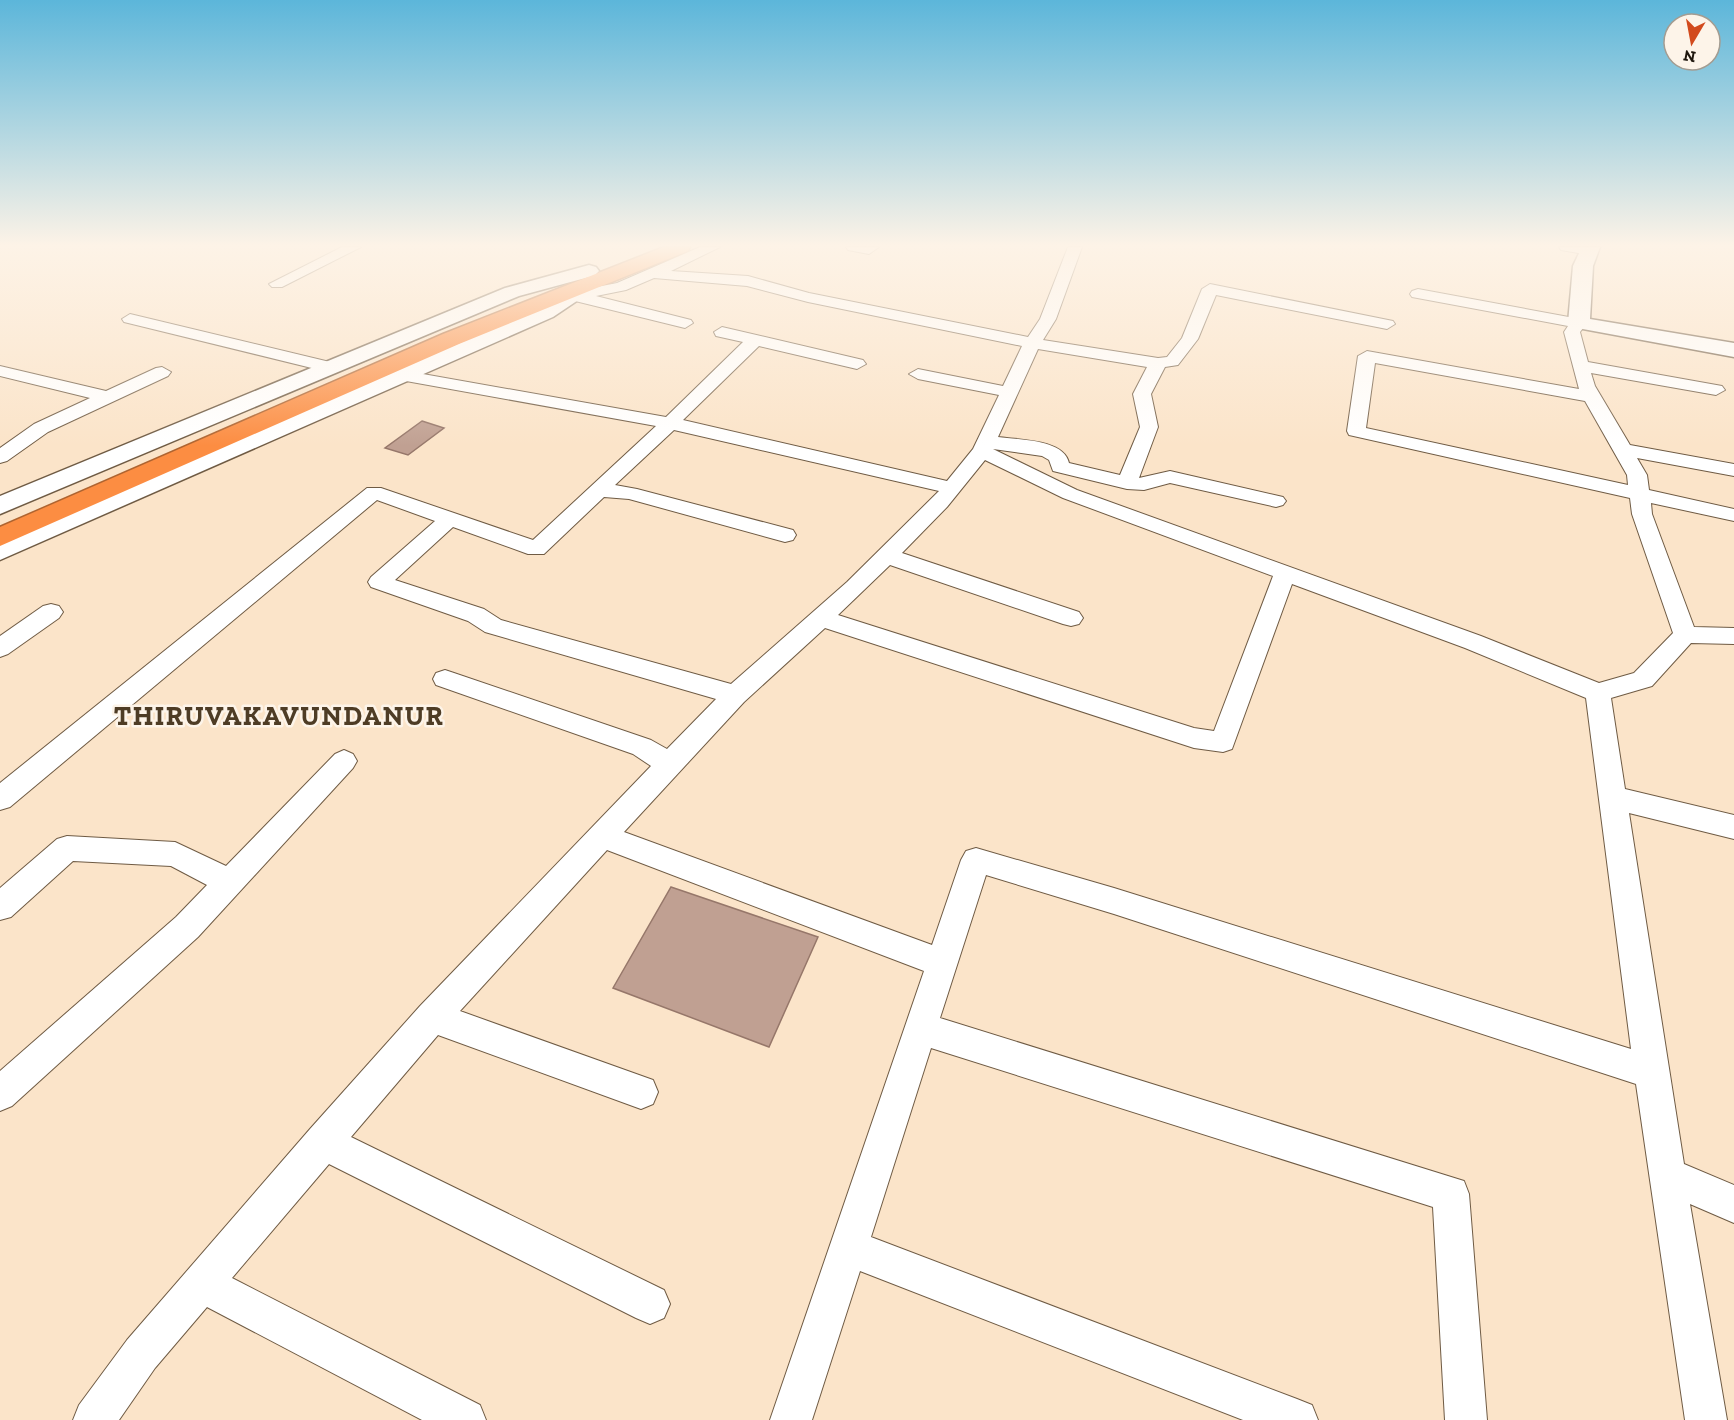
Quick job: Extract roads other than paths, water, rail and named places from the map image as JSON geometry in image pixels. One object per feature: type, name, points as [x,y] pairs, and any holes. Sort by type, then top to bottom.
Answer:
[{"type":"highway","points":[[0,522],[500,313]]},
{"type":"highway","points":[[0,537],[501,313]]},
{"type":"street","points":[[0,506],[460,313]]},
{"type":"street","points":[[0,551],[406,376],[545,313]]},
{"type":"street","points":[[642,313],[685,324]]},
{"type":"street","points":[[889,313],[1032,342],[1158,363],[1172,361],[1190,339],[1200,313]]},
{"type":"street","points":[[94,1420],[141,1354],[432,1017],[735,696],[886,556],[952,488],[984,446],[1032,342],[1050,313]]},
{"type":"street","points":[[1333,313],[1387,324]]},
{"type":"street","points":[[1525,313],[1734,350]]},
{"type":"street","points":[[1580,313],[1579,323],[1572,332],[1581,366],[1592,396],[1637,475],[1642,514],[1685,635]]},
{"type":"street","points":[[130,320],[328,367]]},
{"type":"street","points":[[722,332],[856,364]]},
{"type":"street","points":[[0,799],[374,492],[536,549],[754,341]]},
{"type":"street","points":[[1592,396],[1564,393],[1367,356],[1356,431],[1640,496],[1734,515]]},
{"type":"street","points":[[1127,483],[1149,427],[1142,394],[1158,363]]},
{"type":"street","points":[[1581,366],[1716,390]]},
{"type":"street","points":[[0,371],[107,397]]},
{"type":"street","points":[[0,457],[41,428],[162,372]]},
{"type":"street","points":[[918,374],[1009,392]]},
{"type":"street","points":[[406,376],[669,423],[952,488]]},
{"type":"street","points":[[984,446],[1048,451],[1058,457],[1060,467],[1127,483],[1144,484],[1170,477],[1276,501]]},
{"type":"street","points":[[984,446],[1070,494],[1473,642],[1598,693],[1643,680],[1685,635],[1734,636]]},
{"type":"street","points":[[1623,450],[1734,470]]},
{"type":"street","points":[[598,490],[630,493],[785,534]]},
{"type":"street","points":[[450,519],[379,582],[476,615],[493,626],[735,696]]},
{"type":"street","points":[[886,556],[1071,618]]},
{"type":"street","points":[[821,618],[1194,738],[1223,742],[1285,573]]},
{"type":"street","points":[[0,648],[51,612]]},
{"type":"street","points":[[444,679],[642,747],[670,764]]},
{"type":"street","points":[[1598,693],[1615,798],[1652,1072],[1706,1420]]},
{"type":"street","points":[[0,1094],[187,927],[228,881],[345,761]]},
{"type":"street","points":[[1615,798],[1734,827]]},
{"type":"street","points":[[602,836],[942,963]]},
{"type":"street","points":[[0,907],[67,848],[175,854],[228,881]]},
{"type":"street","points":[[791,1420],[975,860],[1113,901],[1652,1072]]},
{"type":"street","points":[[432,1017],[641,1092]]},
{"type":"street","points":[[920,1028],[1451,1194],[1466,1420]]},
{"type":"street","points":[[323,1142],[650,1304]]},
{"type":"street","points":[[1668,1176],[1734,1204]]},
{"type":"street","points":[[848,1246],[1298,1420]]},
{"type":"street","points":[[202,1283],[465,1420]]},
{"type":"district","name":"THIRUVAKAVUNDANUR","points":[[279,716]]}]
